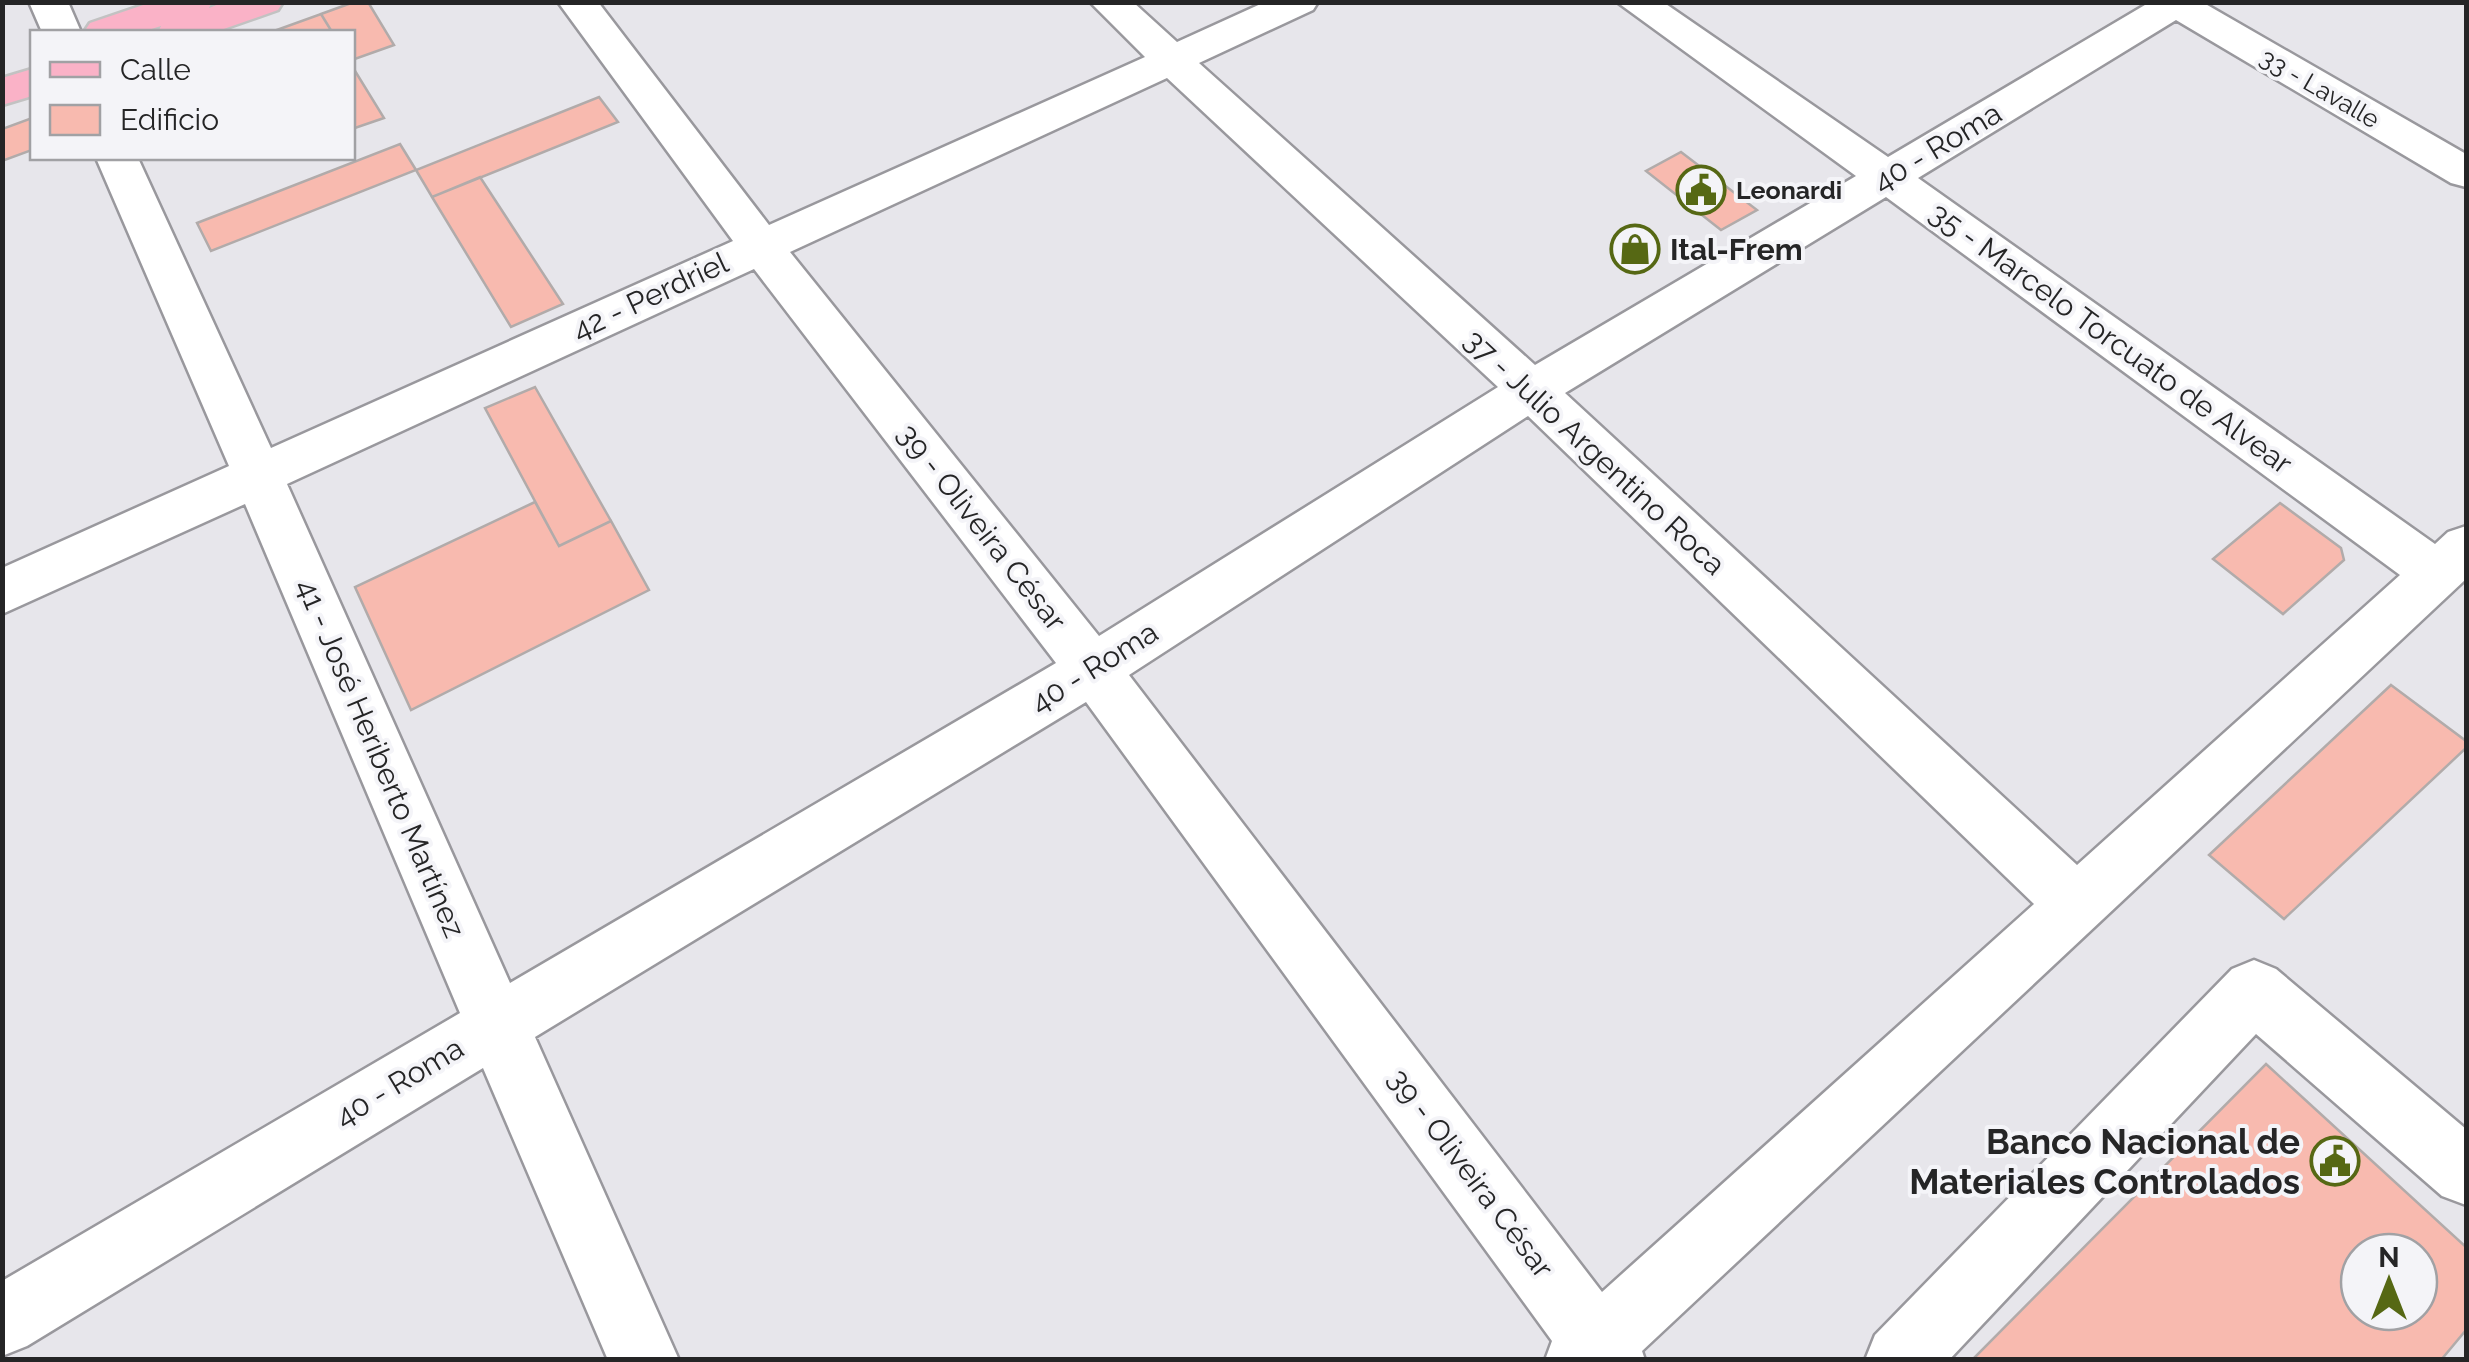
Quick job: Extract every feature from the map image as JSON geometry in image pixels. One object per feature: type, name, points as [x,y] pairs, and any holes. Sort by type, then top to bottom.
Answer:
[{"type":"main road","points":[[110,30],[193,2]]},
{"type":"main road","points":[[183,30],[264,2]]},
{"type":"main road","points":[[2,67],[30,58]]},
{"type":"main road","points":[[2,92],[30,83]]},
{"type":"street","points":[[48,2],[60,30]]},
{"type":"street","name":"39 - Oliveira César","points":[[577,2],[760,246],[1094,668],[1596,1354]]},
{"type":"street","name":"37 - Julio Argentino Roca","points":[[1109,2],[1531,390],[2078,906]]},
{"type":"street","name":"42 - Perdriel","points":[[2,592],[1300,2]]},
{"type":"street","name":"35 - Marcelo Torcuato de Alvear","points":[[1636,2],[2452,560]]},
{"type":"street","name":"40 - Roma","points":[[2,1321],[1094,668],[1531,390],[2176,3]]},
{"type":"street","name":"33 - Lavalle","points":[[2176,3],[2466,173]]},
{"type":"street","name":"41 - José Heriberto Martínez","points":[[118,160],[260,475],[494,1024],[644,1360]]},
{"type":"street","points":[[1596,1354],[2452,560]]},
{"type":"street","points":[[1900,1360],[2254,991],[2466,1172]]},
{"type":"building","points":[[354,2],[368,2],[394,45],[355,59],[355,30],[331,30],[321,14]]},
{"type":"building","points":[[321,14],[331,30],[277,30]]},
{"type":"building","points":[[355,71],[384,118],[355,128]]},
{"type":"building","points":[[599,97],[618,122],[432,197],[416,170]]},
{"type":"building","points":[[30,119],[30,151],[2,161],[2,129]]},
{"type":"building","points":[[400,144],[416,170],[211,251],[197,223]]},
{"type":"building","name":"Leonardi","points":[[1681,152],[1757,210],[1721,230],[1646,171]]},
{"type":"building","points":[[480,177],[563,304],[511,327],[432,197]]},
{"type":"building","points":[[535,387],[611,521],[559,546],[485,408]]},
{"type":"building","points":[[535,502],[559,546],[611,521],[649,590],[411,710],[355,587]]},
{"type":"building","points":[[2280,503],[2341,548],[2344,560],[2283,614],[2213,559]]},
{"type":"building","points":[[2391,685],[2466,741],[2466,748],[2284,919],[2209,855]]},
{"type":"building","points":[[2266,1064],[2466,1247],[2466,1330],[2441,1360],[1972,1360]]},
{"type":"place","name":"Leonardi","points":[[1701,190]]},
{"type":"place","name":"Ital-Frem","points":[[1635,249]]},
{"type":"place","name":"Banco Nacional de Materiales Controlados","points":[[2335,1161]]}]
